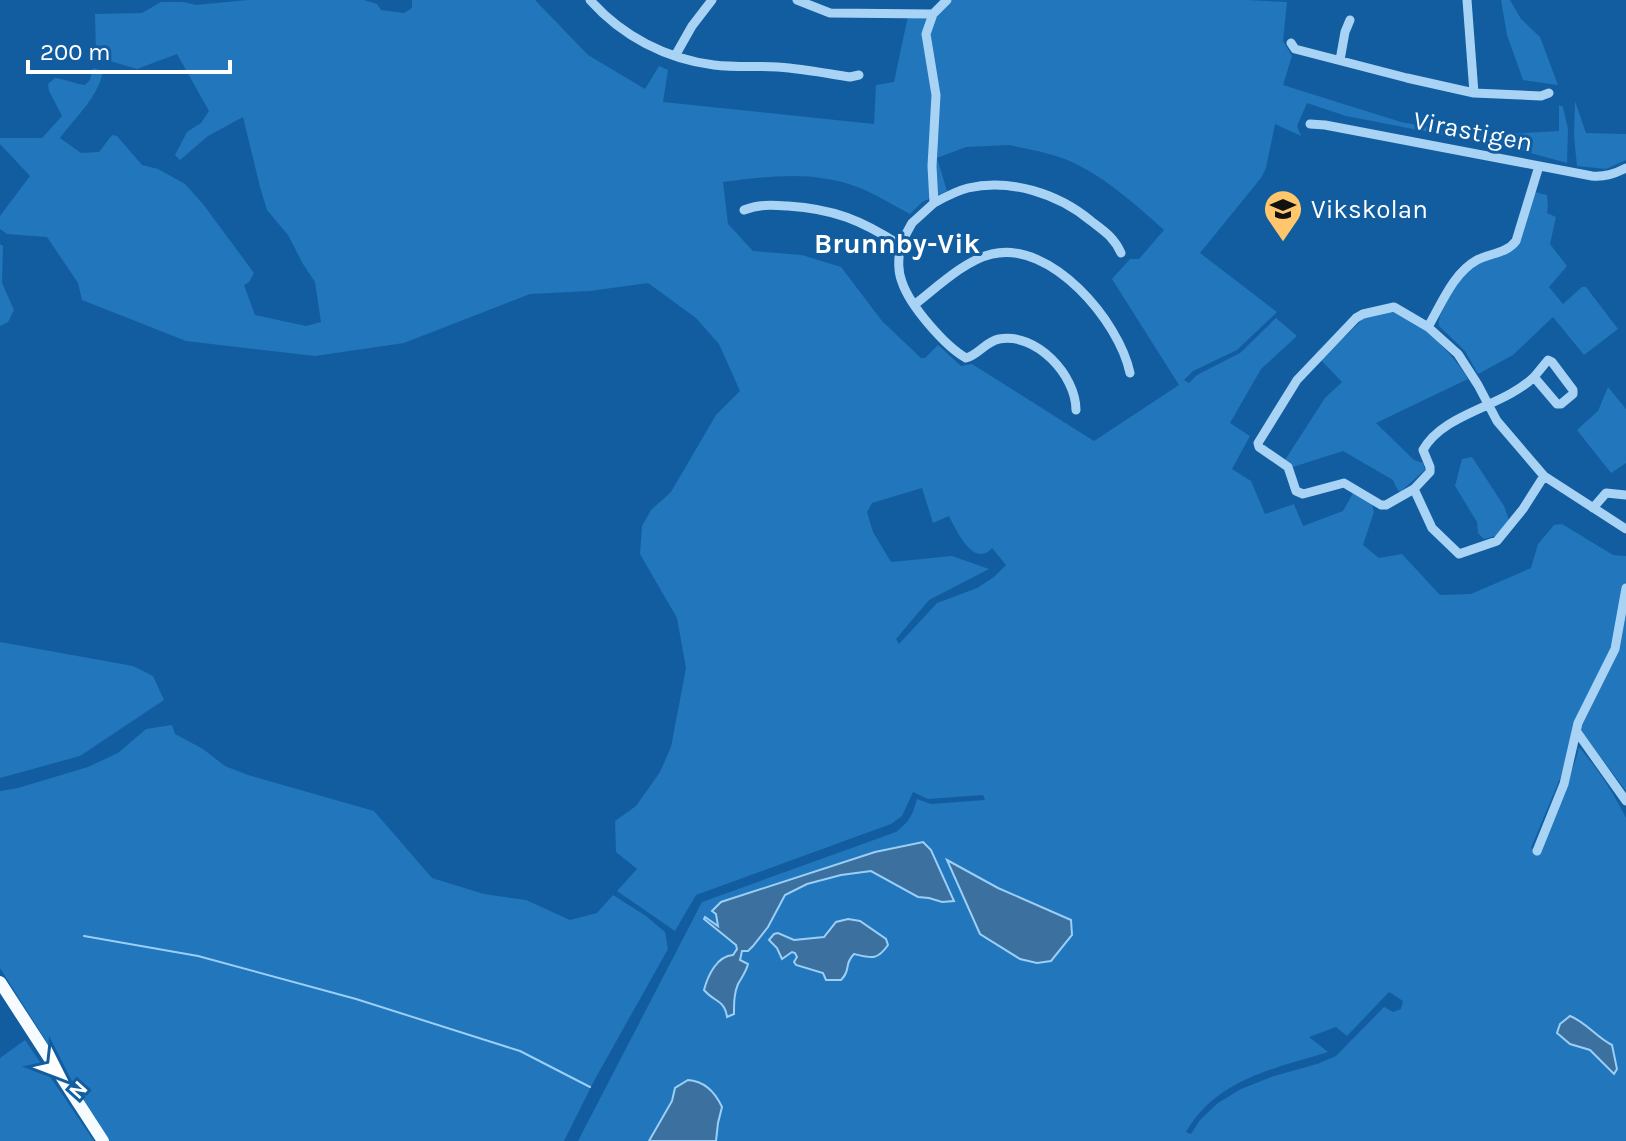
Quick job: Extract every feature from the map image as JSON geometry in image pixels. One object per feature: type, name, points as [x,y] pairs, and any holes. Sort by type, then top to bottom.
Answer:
[{"type":"main road","points":[[0,982],[103,1141]]},
{"type":"street","points":[[590,0],[633,37],[675,56],[714,65],[788,67],[850,77],[859,75]]},
{"type":"street","points":[[675,56],[711,0]]},
{"type":"street","points":[[797,0],[830,13],[933,14]]},
{"type":"street","points":[[934,203],[932,166],[936,95],[926,34],[933,14],[947,0]]},
{"type":"street","points":[[1467,0],[1474,93]]},
{"type":"street","points":[[1340,60],[1350,20]]},
{"type":"street","points":[[1291,43],[1295,49],[1474,93],[1541,96],[1549,93]]},
{"type":"street","name":"Virastigen","points":[[1310,124],[1601,177],[1626,168]]},
{"type":"street","points":[[1428,327],[1467,267],[1478,259],[1511,247],[1516,241],[1539,166]]},
{"type":"street","points":[[1076,410],[1076,399],[1063,374],[1052,360],[1026,341],[997,339],[966,358],[938,335],[914,305],[902,283],[898,264],[900,245],[912,223],[934,203],[970,187],[993,185],[1019,187],[1064,203],[1083,214],[1115,241],[1121,253]]},
{"type":"street","points":[[744,210],[769,205],[817,208],[851,218],[900,245]]},
{"type":"street","points":[[914,305],[964,267],[988,254],[1018,252],[1042,260],[1070,280],[1100,312],[1127,359],[1130,373]]},
{"type":"street","points":[[1534,377],[1557,404],[1573,394],[1548,360],[1527,384],[1490,405],[1445,426],[1423,450],[1430,472],[1414,489],[1386,505],[1344,483],[1303,494],[1296,491],[1288,467],[1259,447],[1258,443],[1297,380],[1356,318],[1394,307],[1428,327],[1458,354],[1490,405],[1503,429],[1544,476],[1626,529]]},
{"type":"street","points":[[1414,489],[1432,528],[1459,554],[1497,541],[1544,476]]},
{"type":"street","points":[[1593,508],[1606,493],[1626,495]]},
{"type":"street","points":[[1537,851],[1564,784],[1578,723],[1615,649],[1626,588]]},
{"type":"street","points":[[1577,732],[1626,801]]},
{"type":"shaded area","points":[[248,0],[364,0],[377,4],[381,10],[404,13],[412,8],[412,0],[535,0],[588,55],[645,89],[659,66],[668,70],[663,102],[874,124],[876,85],[894,82],[909,11],[931,10],[940,0],[1287,2],[1283,41],[1292,56],[1283,85],[1401,122],[1475,136],[1559,131],[1559,105],[1563,107],[1568,129],[1567,163],[1516,149],[1346,116],[1307,103],[1297,126],[1301,136],[1275,124],[1261,178],[1200,253],[1277,312],[1237,350],[1193,371],[1184,380],[1189,383],[1197,375],[1240,353],[1276,318],[1297,336],[1261,369],[1230,423],[1250,436],[1232,469],[1251,481],[1265,514],[1294,504],[1303,526],[1343,511],[1353,493],[1372,504],[1374,512],[1363,545],[1379,558],[1402,554],[1440,595],[1471,594],[1531,568],[1538,544],[1554,525],[1562,524],[1613,555],[1626,556],[1626,791],[1585,736],[1570,746],[1531,848],[1541,852],[1579,747],[1605,781],[1626,818],[1626,1141],[578,1141],[702,902],[896,832],[910,818],[917,799],[931,804],[985,800],[983,795],[928,799],[913,792],[902,816],[891,824],[696,895],[675,931],[617,891],[637,869],[616,852],[615,821],[636,806],[660,772],[671,747],[686,668],[677,618],[640,554],[642,526],[651,510],[671,492],[716,415],[740,391],[719,344],[696,318],[648,283],[590,291],[530,294],[404,343],[315,356],[186,341],[82,300],[78,283],[47,237],[7,234],[0,229],[0,216],[30,176],[0,144],[0,138],[42,138],[62,116],[48,84],[55,78],[85,85],[93,68],[103,71],[96,90],[60,138],[81,153],[99,152],[112,135],[117,136],[142,165],[158,169],[185,184],[203,204],[254,273],[244,285],[255,315],[306,326],[321,322],[315,282],[288,235],[267,210],[243,117],[208,136],[180,160],[175,155],[187,132],[201,123],[209,111],[177,54],[137,69],[96,57],[95,14],[142,13],[161,2],[196,5]],"holes":[[[1009,145],[1054,155],[1091,172],[1164,230],[1139,259],[1130,259],[1112,279],[1179,385],[1094,441],[972,364],[961,366],[938,345],[925,358],[921,358],[882,321],[841,267],[802,255],[753,251],[728,224],[723,182],[775,177],[826,179],[860,188],[910,214],[922,202],[947,191],[937,158],[966,147]],[[922,488],[933,523],[949,516],[972,551],[979,554],[992,548],[1006,565],[977,588],[937,603],[899,644],[896,639],[929,600],[989,569],[952,556],[891,562],[873,532],[867,512],[872,503]],[[1389,992],[1403,1001],[1401,1009],[1393,1012],[1384,1007],[1336,1056],[1241,1089],[1218,1103],[1200,1120],[1191,1134],[1186,1132],[1199,1114],[1230,1088],[1267,1071],[1328,1052],[1309,1037],[1336,1027],[1347,1036]]]},
{"type":"shaded area","points":[[1501,0],[1510,0],[1521,19],[1540,37],[1558,85],[1523,80],[1507,35]]},
{"type":"shaded area","points":[[1575,101],[1586,133],[1626,134],[1626,160],[1606,169],[1577,166]]},
{"type":"shaded area","points":[[1535,192],[1547,195],[1547,213],[1556,217],[1550,244],[1567,266],[1549,287],[1563,304],[1586,287],[1618,329],[1584,355],[1553,317],[1513,355],[1478,374],[1465,351],[1439,326],[1440,317],[1466,274],[1480,263],[1513,249]]},
{"type":"shaded area","points":[[0,244],[3,246],[2,283],[14,310],[8,322],[0,326]]},
{"type":"shaded area","points":[[1388,311],[1422,327],[1454,359],[1468,379],[1376,423],[1414,460],[1423,463],[1425,470],[1400,492],[1393,480],[1343,451],[1293,467],[1285,460],[1325,398],[1342,382],[1321,360],[1366,316]]},
{"type":"shaded area","points":[[1608,387],[1626,409],[1626,463],[1611,473],[1577,430],[1598,411]]},
{"type":"shaded area","points":[[1472,457],[1504,506],[1509,520],[1496,536],[1484,539],[1455,486],[1462,459]]},
{"type":"shaded area","points":[[0,642],[133,666],[153,676],[164,700],[80,756],[0,778]]},
{"type":"shaded area","points":[[172,725],[175,734],[203,749],[225,766],[374,811],[432,878],[484,894],[526,900],[570,920],[597,913],[613,895],[665,932],[668,949],[564,1141],[109,1141],[0,968],[0,791],[88,767],[118,753],[146,729]]},
{"type":"shaded area","points":[[923,842],[931,850],[954,901],[918,897],[871,871],[807,884],[785,895],[768,927],[748,951],[742,951],[740,960],[748,964],[736,991],[734,1014],[727,1017],[721,1004],[704,990],[714,967],[737,949],[704,919],[718,926],[716,914],[712,911],[721,902],[875,852]]},
{"type":"shaded area","points":[[947,860],[998,888],[1071,920],[1072,935],[1051,961],[1037,963],[1020,959],[980,934]]},
{"type":"shaded area","points":[[848,919],[860,921],[886,939],[888,945],[873,957],[854,954],[841,980],[826,980],[823,973],[796,965],[795,953],[782,959],[769,940],[778,933],[794,940],[824,937],[836,922]]},
{"type":"shaded area","points":[[1570,1016],[1612,1045],[1617,1069],[1614,1074],[1590,1050],[1570,1044],[1557,1033],[1560,1024]]},
{"type":"shaded area","points":[[25,1040],[94,1141],[0,1141],[0,1058]]},
{"type":"shaded area","points":[[688,1080],[708,1088],[722,1107],[716,1141],[649,1141],[672,1101],[675,1088]]},
{"type":"waterway","points":[[84,936],[198,956],[356,999],[520,1051],[590,1087]]},
{"type":"place","name":"Vikskolan","points":[[1283,243]]},
{"type":"district","name":"Brunnby-Vik","points":[[897,243]]}]
